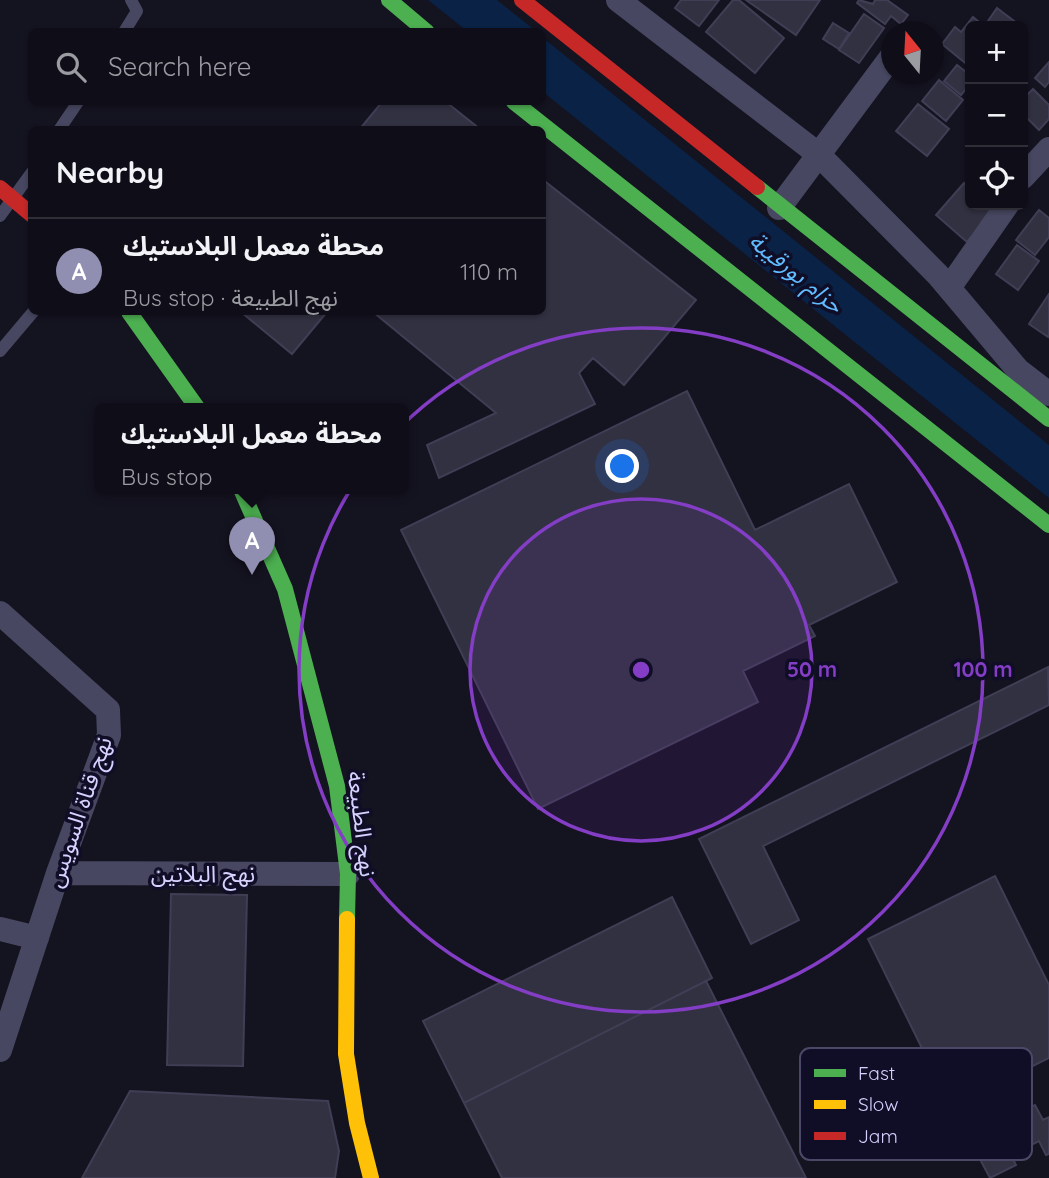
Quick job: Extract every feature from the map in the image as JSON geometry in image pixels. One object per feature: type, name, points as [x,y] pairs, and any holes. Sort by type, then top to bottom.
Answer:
[{"type":"main road","points":[[389,0],[422,28]]},
{"type":"main road","points":[[522,0],[779,208],[1049,419]]},
{"type":"main road","points":[[518,105],[544,126]]},
{"type":"main road","points":[[546,127],[1049,525]]},
{"type":"main road","points":[[0,188],[28,211]]},
{"type":"main road","points":[[131,315],[194,403]]},
{"type":"main road","name":"نهج الطبيعة","points":[[244,494],[285,589],[337,786],[348,874],[346,1054],[352,1100],[372,1178]]},
{"type":"street","points":[[618,0],[818,154],[948,288],[1017,370],[1049,394]]},
{"type":"street","points":[[779,208],[881,69]]},
{"type":"street","points":[[1028,172],[1049,149]]},
{"type":"street","points":[[948,288],[1003,210]]},
{"type":"street","name":"نهج قناة السويس","points":[[0,1050],[58,873],[108,735],[108,710],[2,618]]},
{"type":"street","name":"نهج البلاتين","points":[[58,873],[348,874]]},
{"type":"street","points":[[0,929],[37,938]]},
{"type":"lane","points":[[126,28],[137,11],[131,0]]},
{"type":"lane","points":[[63,126],[76,105]]},
{"type":"lane","points":[[0,216],[28,178]]},
{"type":"lane","points":[[0,351],[30,315]]},
{"type":"water","points":[[428,0],[497,0],[532,28],[463,28]]},
{"type":"water","name":"حزام بورقيبة","points":[[546,40],[1049,445],[1049,498],[546,94]]},
{"type":"building","points":[[681,0],[719,0],[699,26],[675,8]]},
{"type":"building","points":[[733,0],[739,0],[784,38],[755,73],[706,32]]},
{"type":"building","points":[[746,0],[820,0],[796,35]]},
{"type":"building","points":[[859,0],[873,4],[875,0],[887,0],[908,15],[903,21],[897,21],[891,16],[887,21],[881,21],[857,3]]},
{"type":"building","points":[[997,8],[1014,21],[988,21]]},
{"type":"building","points":[[864,14],[881,26],[881,32],[859,63],[839,50]]},
{"type":"building","points":[[833,23],[849,33],[839,49],[823,39]]},
{"type":"building","points":[[955,27],[961,32],[965,27],[965,63],[944,46],[944,41]]},
{"type":"building","points":[[1049,62],[1049,82],[1045,87],[1035,78]]},
{"type":"building","points":[[957,65],[965,71],[965,90],[961,95],[944,81]]},
{"type":"building","points":[[936,84],[944,84],[963,100],[946,121],[922,101]]},
{"type":"building","points":[[1033,89],[1049,105],[1049,119],[1039,130],[1028,119],[1028,94]]},
{"type":"building","points":[[918,104],[949,129],[927,156],[896,131]]},
{"type":"building","points":[[380,105],[450,105],[476,126],[362,126]]},
{"type":"building","points":[[546,182],[696,300],[624,385],[593,358],[579,373],[595,404],[439,478],[427,445],[496,413],[377,315],[546,315]]},
{"type":"building","points":[[964,183],[965,210],[995,210],[967,242],[936,215]]},
{"type":"building","points":[[1039,210],[1049,218],[1049,237],[1035,255],[1016,240]]},
{"type":"building","points":[[1017,245],[1039,261],[1018,290],[996,274]]},
{"type":"building","points":[[1049,294],[1049,334],[1048,337],[1029,324]]},
{"type":"building","points":[[245,315],[324,315],[292,354]]},
{"type":"building","points":[[687,391],[755,530],[849,484],[897,582],[809,625],[815,636],[743,671],[758,702],[538,809],[401,530]]},
{"type":"building","points":[[1048,667],[1049,705],[763,846],[799,920],[751,944],[699,839]]},
{"type":"building","points":[[995,876],[1049,985],[1049,1058],[1032,1066],[1032,1048],[922,1048],[868,939]]},
{"type":"building","points":[[171,894],[247,895],[243,1066],[167,1065]]},
{"type":"building","points":[[672,897],[712,978],[464,1103],[423,1021]]},
{"type":"building","points":[[706,981],[806,1178],[502,1178],[464,1103]]},
{"type":"building","points":[[130,1091],[328,1101],[339,1151],[335,1178],[82,1178]]},
{"type":"building","points":[[1035,1105],[1043,1120],[1049,1117],[1049,1154],[1046,1155],[1039,1141],[1032,1144],[1032,1107]]},
{"type":"building","points":[[980,1160],[1014,1160],[1016,1165],[990,1178]]},
{"type":"traffic: fast","points":[[389,0],[422,28]]},
{"type":"traffic: fast","points":[[518,105],[544,126]]},
{"type":"traffic: fast","points":[[546,127],[1049,525]]},
{"type":"traffic: fast","points":[[757,187],[1049,419]]},
{"type":"traffic: fast","points":[[131,315],[194,403]]},
{"type":"traffic: fast","points":[[243,494],[285,589],[337,786],[348,874],[347,919]]},
{"type":"traffic: slow","points":[[347,919],[346,1054],[357,1123],[371,1178]]},
{"type":"traffic: jam","points":[[522,0],[757,187]]},
{"type":"traffic: jam","points":[[0,188],[28,212]]},
{"type":"place","name":"محطة معمل البلاستيك","points":[[252,575]]}]
